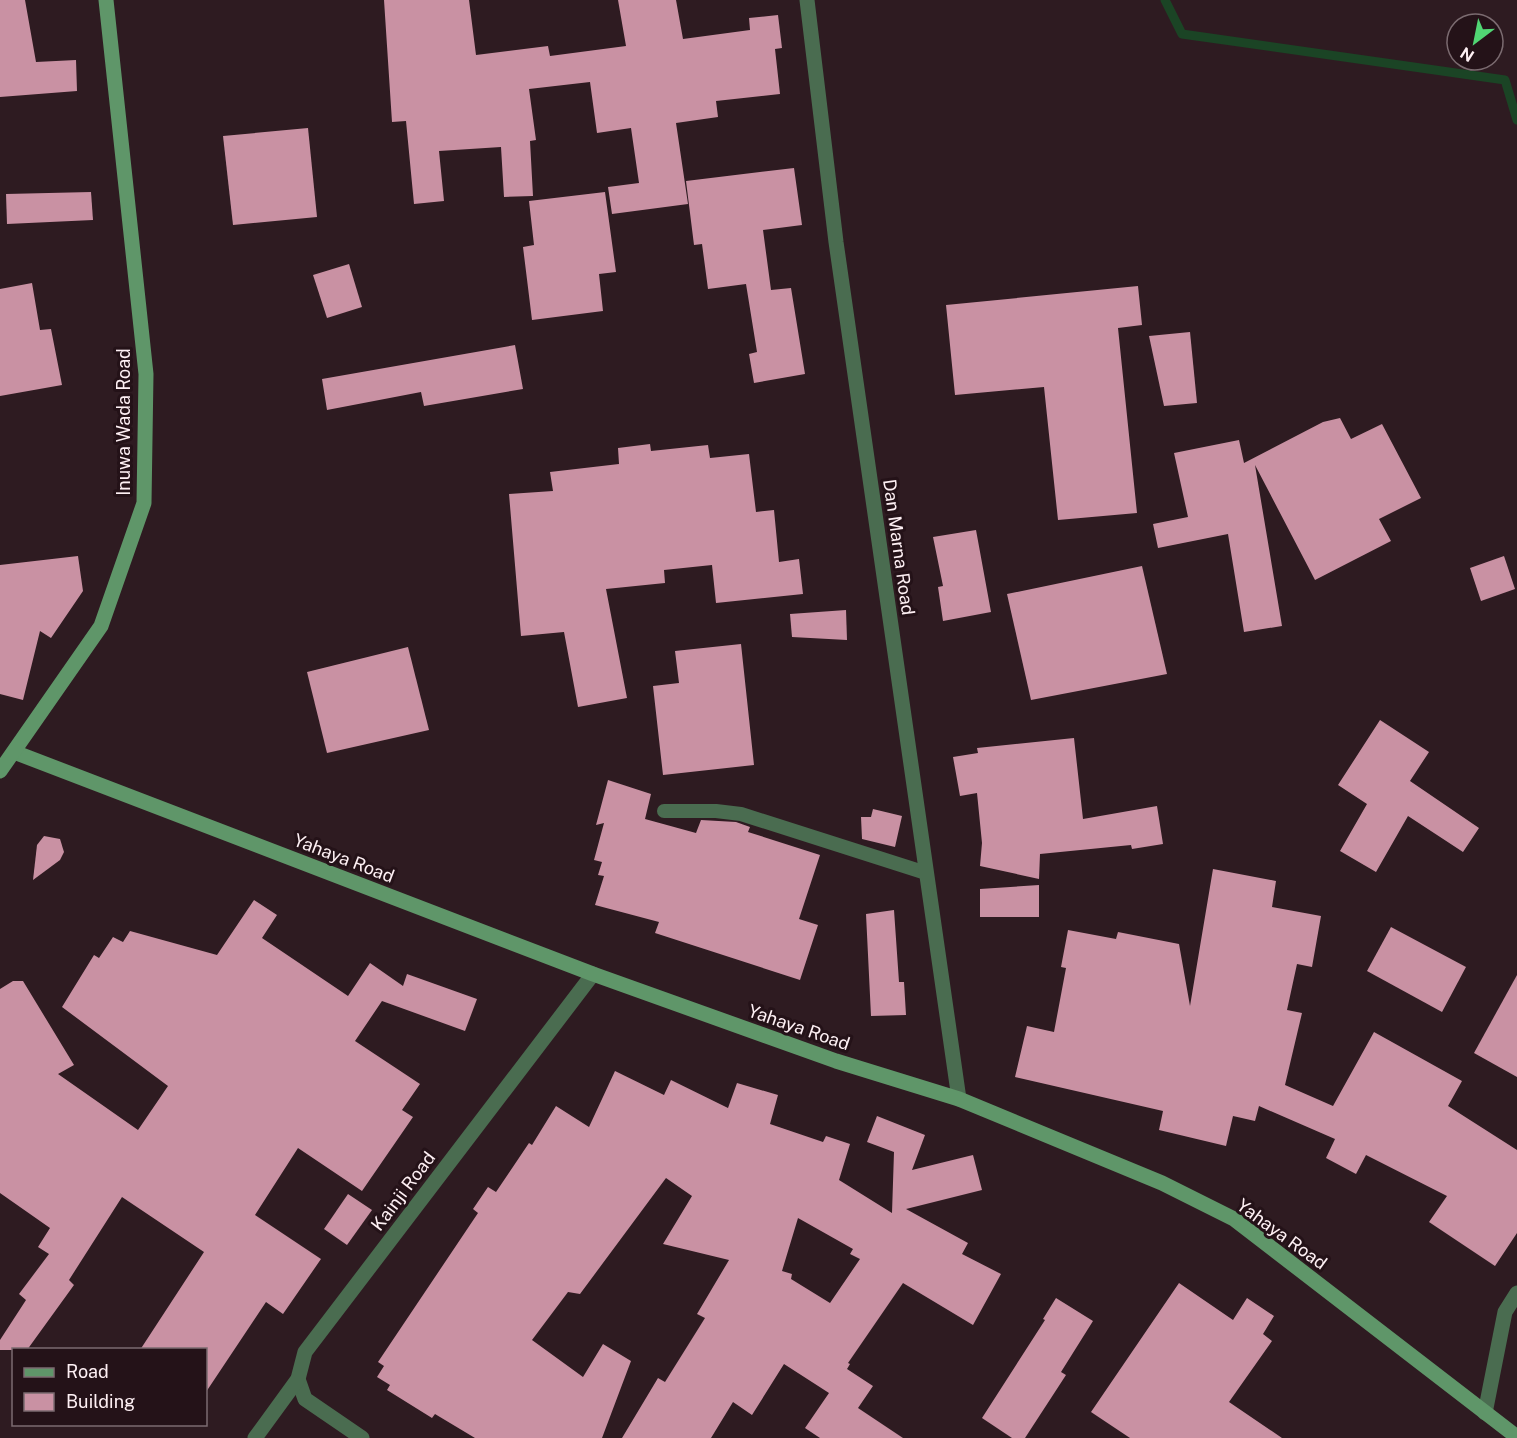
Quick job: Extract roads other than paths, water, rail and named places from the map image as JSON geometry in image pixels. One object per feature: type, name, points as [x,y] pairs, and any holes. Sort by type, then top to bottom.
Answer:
[{"type":"street","name":"Inuwa Wada Road","points":[[0,771],[100,626],[144,503],[146,374],[106,0]]},
{"type":"street","name":"Dan Marna Road","points":[[807,0],[836,242],[959,1099]]},
{"type":"street","name":"Yahaya Road","points":[[14,752],[593,974],[836,1061],[959,1099],[1162,1183],[1234,1219],[1517,1437]]},
{"type":"street","name":"Kainji Road","points":[[255,1438],[298,1378],[305,1352],[593,974]]},
{"type":"street","points":[[1485,1413],[1505,1312],[1517,1293]]},
{"type":"street","points":[[298,1378],[305,1399],[362,1438]]},
{"type":"lane","points":[[664,812],[716,811],[741,814],[926,873]]},
{"type":"waterway","points":[[1165,0],[1182,34],[1505,80],[1517,120]]}]
